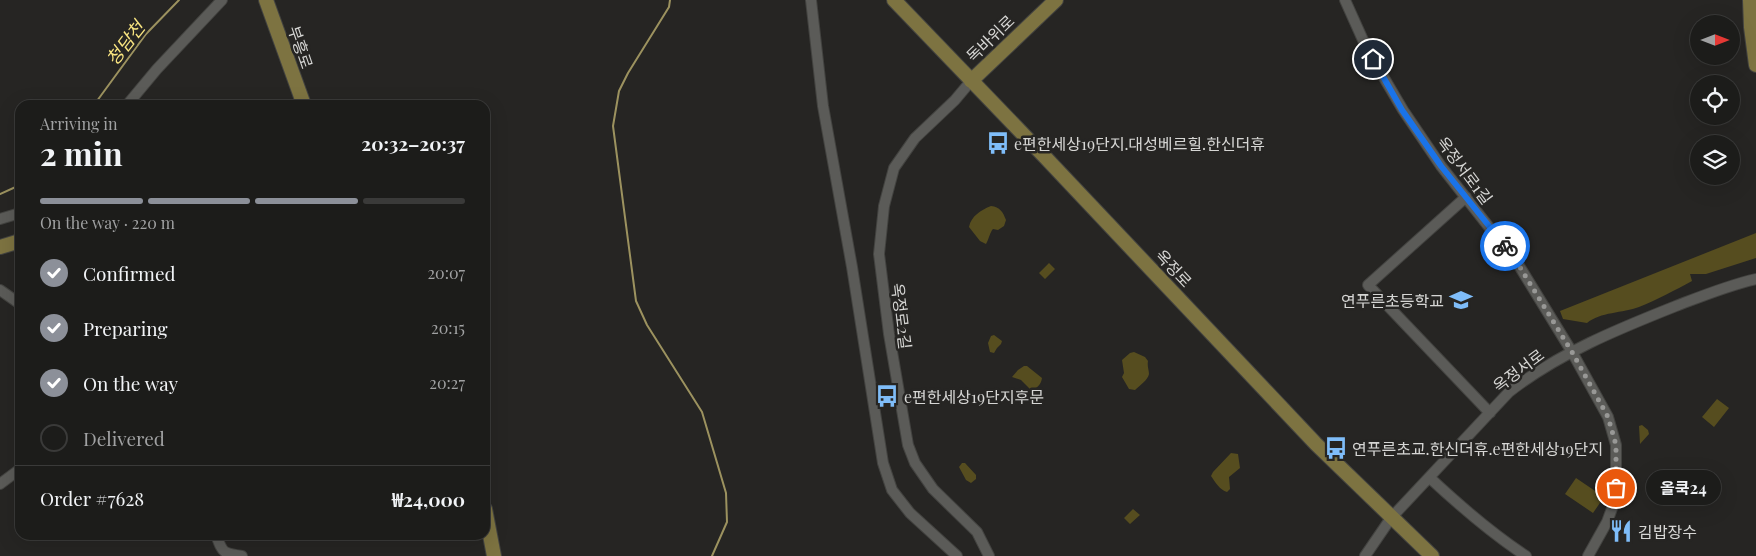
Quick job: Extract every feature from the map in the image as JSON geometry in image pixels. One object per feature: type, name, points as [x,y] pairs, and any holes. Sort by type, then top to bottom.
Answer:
[{"type":"main road","name":"부흥로","points":[[266,0],[302,100]]},
{"type":"main road","name":"옥정로","points":[[894,0],[1309,437],[1432,556]]},
{"type":"main road","name":"독바위로","points":[[971,81],[1056,0]]},
{"type":"main road","points":[[1750,0],[1756,65]]},
{"type":"main road","points":[[290,70],[294,100]]},
{"type":"main road","points":[[0,247],[15,242]]},
{"type":"main road","points":[[490,535],[494,556]]},
{"type":"street","points":[[131,100],[157,69],[222,0]]},
{"type":"street","points":[[811,0],[823,106],[852,267],[883,463],[892,490],[910,513],[957,556]]},
{"type":"street","name":"옥정서로1길","points":[[1345,0],[1367,49],[1402,110],[1441,166],[1518,264],[1572,352],[1608,417],[1616,445],[1617,474],[1614,503],[1607,522],[1588,556]]},
{"type":"street","name":"옥정로2길","points":[[971,81],[955,100],[915,138],[894,168],[884,206],[879,254],[888,334],[908,445],[915,463],[933,488],[977,532],[989,556]]},
{"type":"street","points":[[1466,197],[1368,284],[1490,413]]},
{"type":"street","points":[[0,219],[15,214]]},
{"type":"street","name":"옥정서로","points":[[1365,556],[1391,518],[1510,392],[1524,381],[1551,363],[1638,321],[1695,299],[1756,279]]},
{"type":"street","points":[[0,290],[15,300]]},
{"type":"street","points":[[0,484],[15,473]]},
{"type":"street","points":[[1430,478],[1454,501],[1502,540],[1526,556]]},
{"type":"street","points":[[218,540],[222,550],[229,554],[242,556]]},
{"type":"shaded area","points":[[991,206],[1001,210],[1006,220],[1004,226],[998,230],[993,229],[986,244],[980,241],[969,227],[977,214]]},
{"type":"shaded area","points":[[1756,233],[1756,258],[1706,274],[1690,274],[1692,281],[1633,309],[1598,317],[1587,323],[1563,319],[1560,311]]},
{"type":"shaded area","points":[[1049,263],[1055,269],[1045,279],[1039,273]]},
{"type":"shaded area","points":[[994,335],[1002,341],[994,353],[990,352],[988,343],[991,336]]},
{"type":"shaded area","points":[[1134,352],[1145,357],[1148,361],[1149,374],[1145,381],[1135,390],[1129,389],[1122,377],[1124,373],[1122,360]]},
{"type":"shaded area","points":[[1024,366],[1027,366],[1042,378],[1039,386],[1031,390],[1021,380],[1012,377]]},
{"type":"shaded area","points":[[1717,399],[1729,408],[1714,427],[1702,417]]},
{"type":"shaded area","points":[[1642,425],[1648,430],[1649,434],[1640,444],[1639,426]]},
{"type":"shaded area","points":[[1231,453],[1238,454],[1240,468],[1229,477],[1230,489],[1227,492],[1220,488],[1211,476]]},
{"type":"shaded area","points":[[962,463],[965,463],[976,475],[976,479],[971,483],[966,480],[959,467]]},
{"type":"shaded area","points":[[1576,478],[1604,497],[1593,513],[1565,494]]},
{"type":"shaded area","points":[[1133,509],[1140,515],[1130,524],[1124,518]]},
{"type":"waterway","name":"청담천","points":[[98,100],[146,34],[179,0]]},
{"type":"waterway","points":[[670,0],[669,7],[619,91],[613,126],[636,301],[647,325],[702,412],[726,493],[727,522],[712,556]]},
{"type":"waterway","name":"청담천","points":[[0,194],[15,187]]},
{"type":"way so far","points":[[1505,246],[1572,352],[1608,417],[1616,445],[1616,488]]},
{"type":"place","name":"e편한세상19단지.대성베르힐.한신더휴","points":[[998,143]]},
{"type":"place","name":"연푸른초등학교","points":[[1461,300]]},
{"type":"place","name":"e편한세상19단지후문","points":[[887,396]]},
{"type":"place","name":"연푸른초교.한신더휴.e편한세상19단지","points":[[1336,448]]},
{"type":"place","name":"올쿡24","points":[[1616,488]]},
{"type":"place","name":"김밥장수","points":[[1621,531]]},
{"type":"route","points":[[1373,59],[1402,110],[1441,166],[1505,246]]}]
